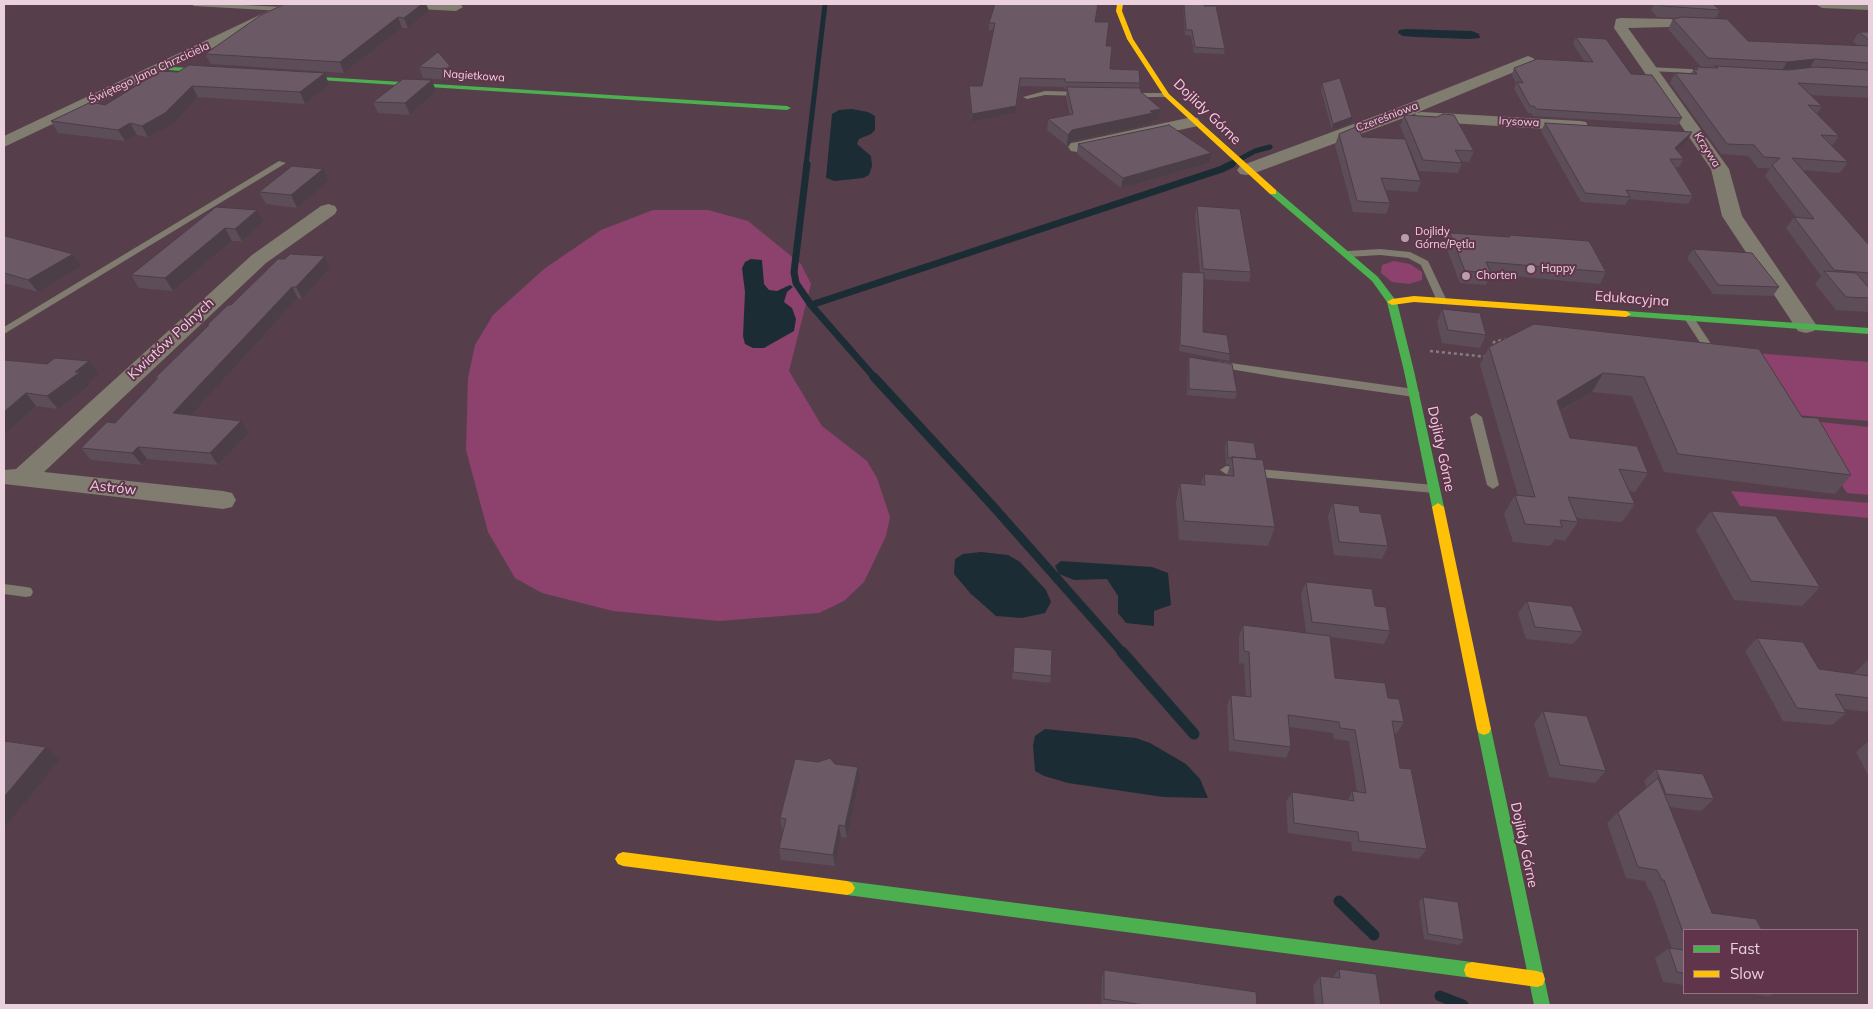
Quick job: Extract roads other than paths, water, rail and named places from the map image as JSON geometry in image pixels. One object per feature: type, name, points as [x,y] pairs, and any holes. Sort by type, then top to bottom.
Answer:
[{"type":"street","points":[[399,4],[456,7]]},
{"type":"street","name":"Dojlidy Górne","points":[[1120,4],[1120,11],[1130,39],[1166,95],[1192,122],[1246,170],[1348,254],[1375,279],[1392,302],[1414,393],[1542,1005]]},
{"type":"street","points":[[1822,4],[1869,6]]},
{"type":"street","name":"Świętego Jana Chrzciciela","points":[[4,142],[288,7]]},
{"type":"street","name":"Krzywa","points":[[1674,23],[1621,22],[1621,28],[1696,132],[1720,169],[1732,216],[1806,326]]},
{"type":"street","name":"Czereśniowa","points":[[1246,170],[1403,112],[1528,61]]},
{"type":"street","points":[[158,68],[228,73]]},
{"type":"street","name":"Nagietkowa","points":[[278,76],[787,108]]},
{"type":"street","name":"Irysowa","points":[[1403,112],[1418,116],[1597,127]]},
{"type":"street","points":[[1077,147],[1192,122]]},
{"type":"street","points":[[1676,131],[1696,132]]},
{"type":"street","name":"Kwiatów Polnych","points":[[13,477],[259,259],[328,210]]},
{"type":"street","name":"Edukacyjna","points":[[1392,302],[1414,299],[1869,331]]},
{"type":"street","name":"Astrów","points":[[13,477],[223,500]]},
{"type":"street","points":[[624,858],[1537,980]]},
{"type":"lane","points":[[194,4],[288,7]]},
{"type":"lane","points":[[1651,69],[1716,73]]},
{"type":"lane","points":[[1026,97],[1045,94],[1092,94]]},
{"type":"lane","points":[[1119,95],[1166,95]]},
{"type":"lane","points":[[4,331],[282,162]]},
{"type":"lane","points":[[1348,254],[1380,252],[1410,255],[1425,263],[1442,301]]},
{"type":"lane","points":[[1689,318],[1708,347]]},
{"type":"lane","points":[[1208,362],[1283,375],[1414,393]]},
{"type":"lane","points":[[1476,417],[1493,485]]},
{"type":"lane","points":[[1226,470],[1434,489]]},
{"type":"lane","points":[[4,589],[26,592]]},
{"type":"water","points":[[1399,30],[1472,31],[1479,34],[1480,38],[1416,37],[1403,36],[1398,33]]},
{"type":"water","points":[[852,109],[868,112],[875,116],[875,130],[871,134],[859,139],[857,144],[871,156],[872,166],[869,175],[863,178],[835,181],[826,178],[832,114],[839,110]]},
{"type":"water","points":[[751,259],[762,260],[764,284],[769,290],[777,291],[790,285],[793,287],[787,292],[784,302],[792,308],[796,319],[794,331],[764,348],[753,348],[745,344],[743,336],[745,292],[742,268],[745,262]]},
{"type":"water","points":[[981,552],[1008,555],[1020,562],[1046,590],[1051,602],[1045,613],[1022,618],[996,616],[970,593],[954,574],[955,559],[963,554]]},
{"type":"water","points":[[1061,561],[1152,567],[1168,573],[1171,605],[1154,611],[1154,626],[1126,623],[1118,613],[1118,596],[1107,579],[1074,580],[1059,574],[1055,566]]},
{"type":"water","points":[[1045,729],[1136,738],[1150,743],[1186,764],[1200,779],[1208,798],[1163,797],[1068,783],[1044,776],[1035,771],[1033,746],[1035,736]]},
{"type":"waterway","points":[[806,165],[825,4]]},
{"type":"waterway","points":[[1229,165],[1255,151],[1270,147]]},
{"type":"waterway","points":[[807,164],[794,272],[796,283],[811,305]]},
{"type":"waterway","points":[[811,305],[1222,169],[1232,164]]},
{"type":"waterway","points":[[811,305],[875,378]]},
{"type":"waterway","points":[[874,377],[991,504],[1123,653]]},
{"type":"waterway","points":[[1122,652],[1194,734]]},
{"type":"waterway","points":[[1339,901],[1374,935]]},
{"type":"waterway","points":[[1440,996],[1463,1005]]},
{"type":"place","name":"Dojlidy Górne/Pętla","points":[[1405,238]]},
{"type":"place","name":"Happy","points":[[1531,269]]},
{"type":"place","name":"Chorten","points":[[1466,276]]}]
